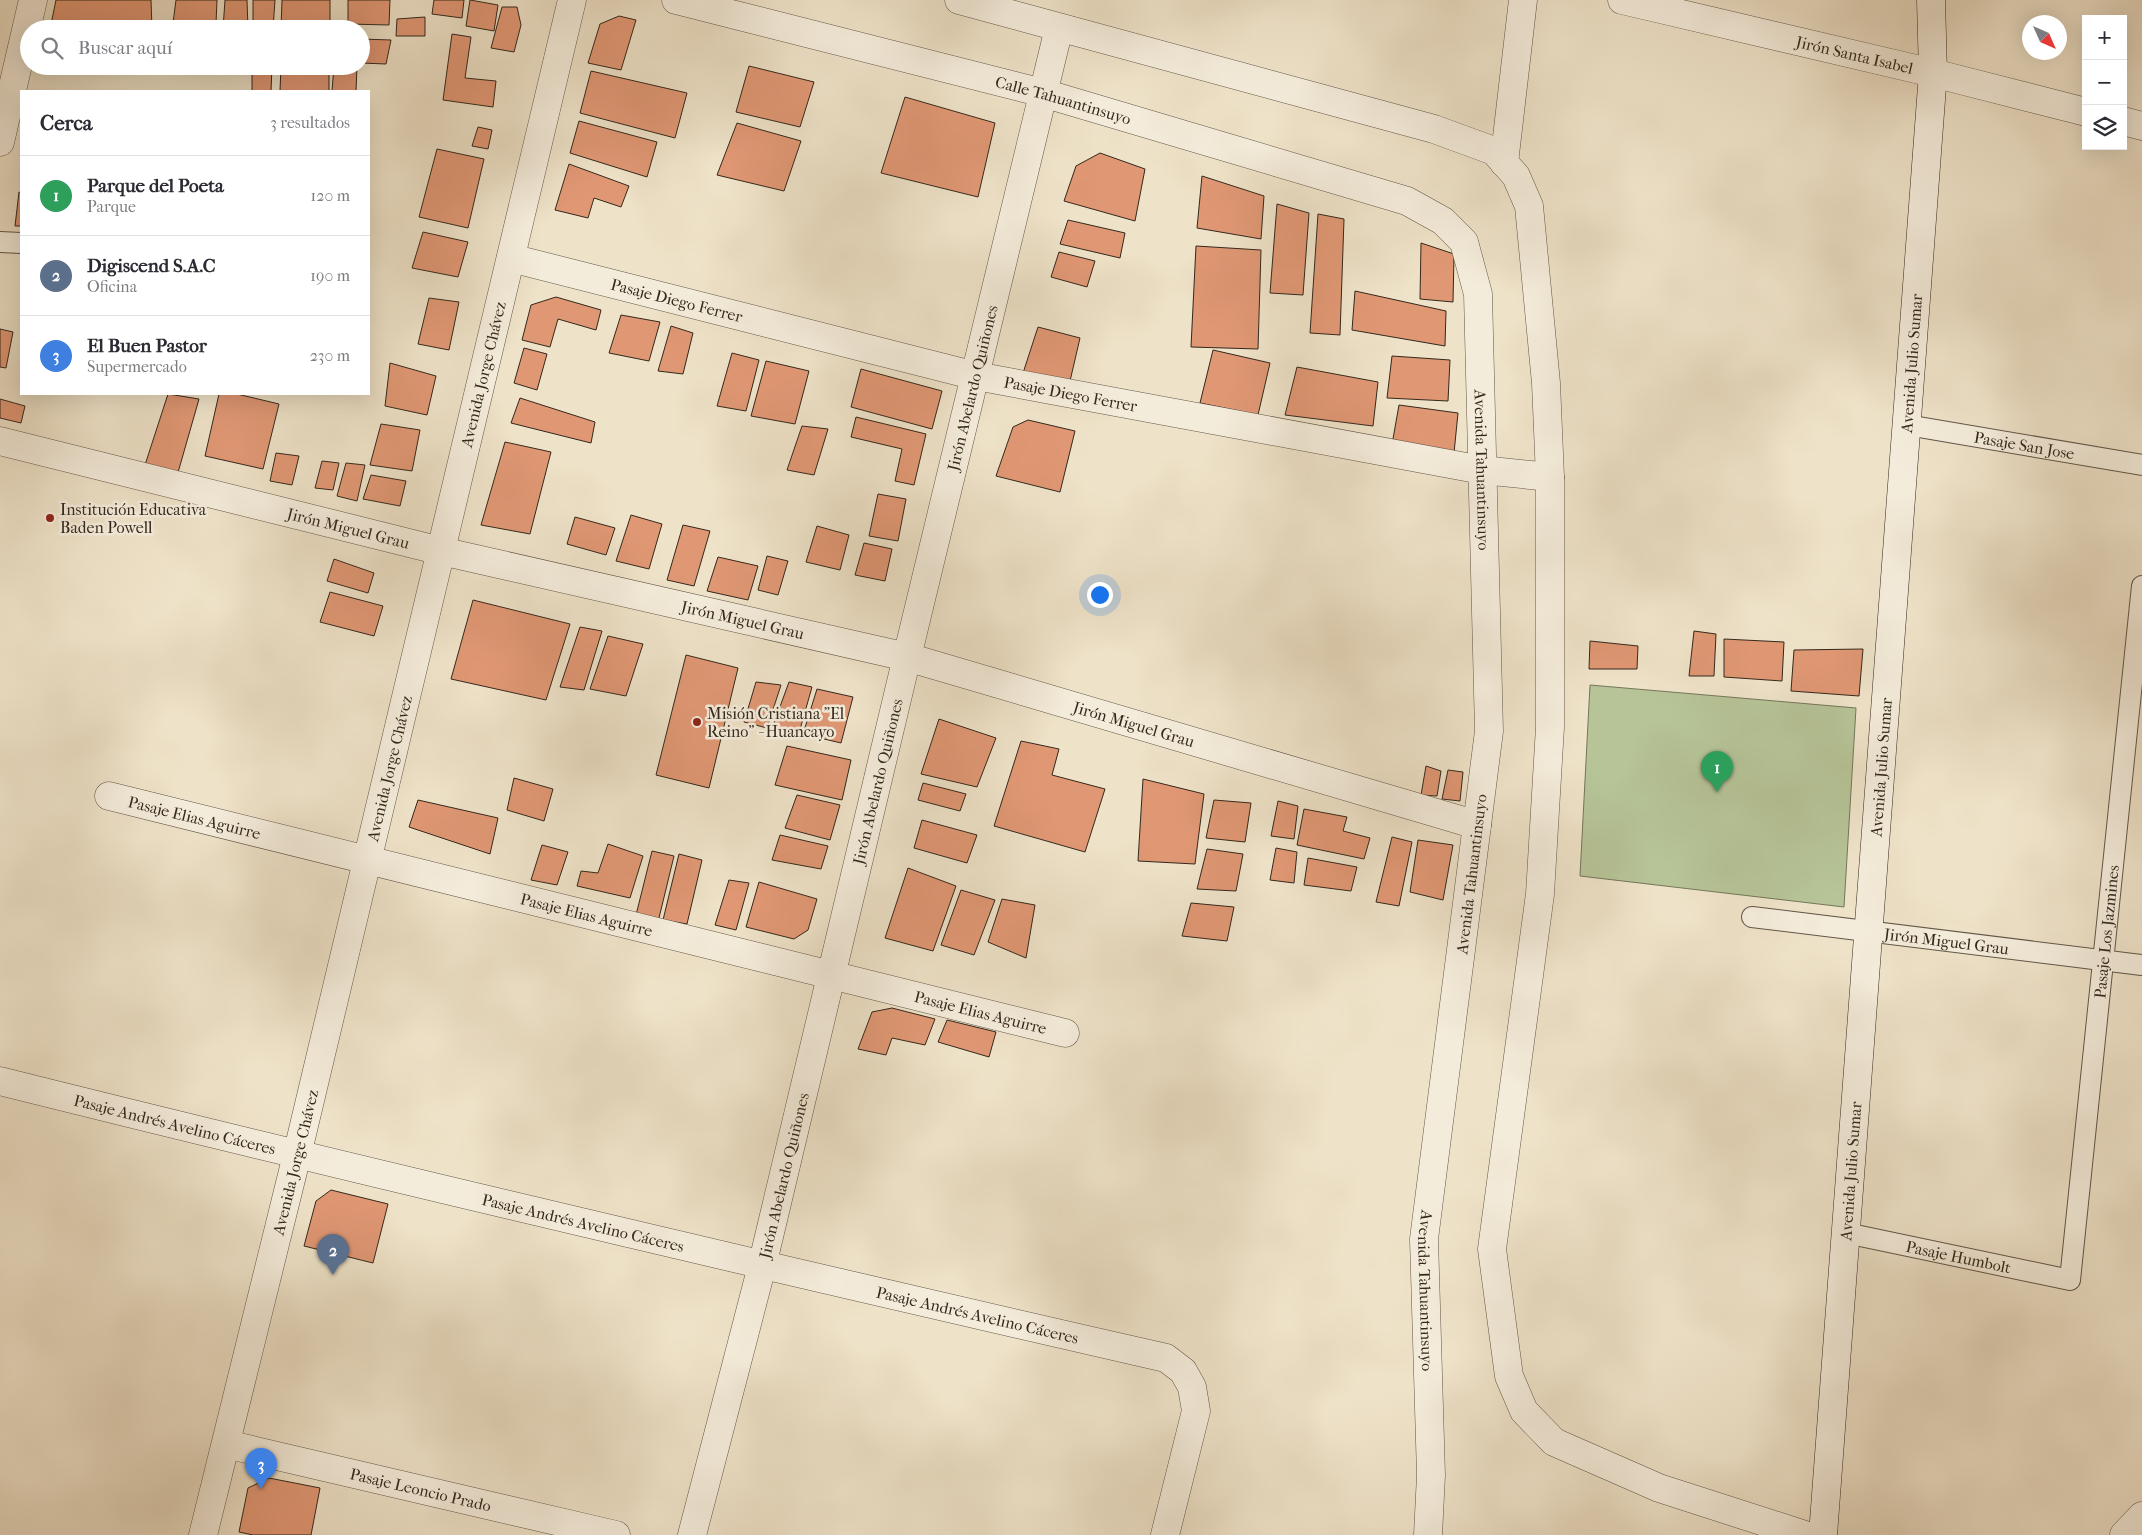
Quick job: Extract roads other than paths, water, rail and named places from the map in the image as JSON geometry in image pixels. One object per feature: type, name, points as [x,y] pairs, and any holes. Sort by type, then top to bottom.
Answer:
[{"type":"street","points":[[28,20],[33,0]]},
{"type":"street","name":"Avenida Jorge Chávez","points":[[203,1535],[368,860],[572,0]]},
{"type":"street","name":"Calle Tahuantinsuyo","points":[[676,0],[1043,93],[1407,200],[1443,221]]},
{"type":"street","points":[[959,0],[1434,129],[1494,151],[1516,176],[1529,206],[1546,383],[1550,477],[1550,727],[1540,894],[1492,1249],[1509,1376],[1524,1411],[1554,1442],[1659,1488],[1805,1535]]},
{"type":"street","points":[[1504,163],[1523,0]]},
{"type":"street","name":"Jirón Santa Isabel","points":[[1622,0],[1678,7],[2082,111]]},
{"type":"street","name":"Avenida Julio Sumar","points":[[1822,1535],[1933,73],[1931,0]]},
{"type":"street","name":"Jirón Abelardo Quiñones","points":[[692,1535],[762,1266],[906,656],[976,376],[1059,28]]},
{"type":"street","points":[[0,142],[20,56]]},
{"type":"street","points":[[2127,122],[2142,126]]},
{"type":"street","name":"Avenida Tahuantinsuyo","points":[[1428,1535],[1430,1475],[1424,1239],[1488,731],[1478,294],[1464,242],[1443,221]]},
{"type":"street","name":"Pasaje Diego Ferrer","points":[[511,258],[976,376],[1482,470],[1550,477]]},
{"type":"street","name":"Jirón Miguel Grau","points":[[0,441],[441,551],[906,656],[1477,826]]},
{"type":"street","name":"Pasaje Elias Aguirre","points":[[109,796],[1065,1033]]},
{"type":"street","name":"Pasaje Andrés Avelino Cáceres","points":[[0,1081],[297,1155],[762,1266],[1166,1358],[1183,1371],[1192,1387],[1196,1411],[1165,1535]]},
{"type":"street","name":"Pasaje Leoncio Prado","points":[[226,1444],[616,1535]]},
{"type":"street","points":[[2124,1535],[2142,1516]]},
{"type":"lane","points":[[0,242],[20,243]]},
{"type":"lane","name":"Pasaje San Jose","points":[[1907,425],[2142,465]]},
{"type":"lane","name":"Pasaje Los Jazmines","points":[[2070,1280],[2142,586]]},
{"type":"lane","name":"Jirón Miguel Grau","points":[[1752,917],[2142,965]]},
{"type":"lane","name":"Pasaje Humbolt","points":[[1846,1233],[2070,1280]]},
{"type":"place","name":"Institución Educativa Baden Powell","points":[[50,518]]},
{"type":"place","name":"Misión Cristiana \"El Reino\" - Huancayo","points":[[697,722]]},
{"type":"place","name":"Parque del Poeta","points":[[1717,792]]},
{"type":"place","name":"Digiscend S.A.C","points":[[333,1275]]},
{"type":"place","name":"El Buen Pastor","points":[[261,1489]]}]
